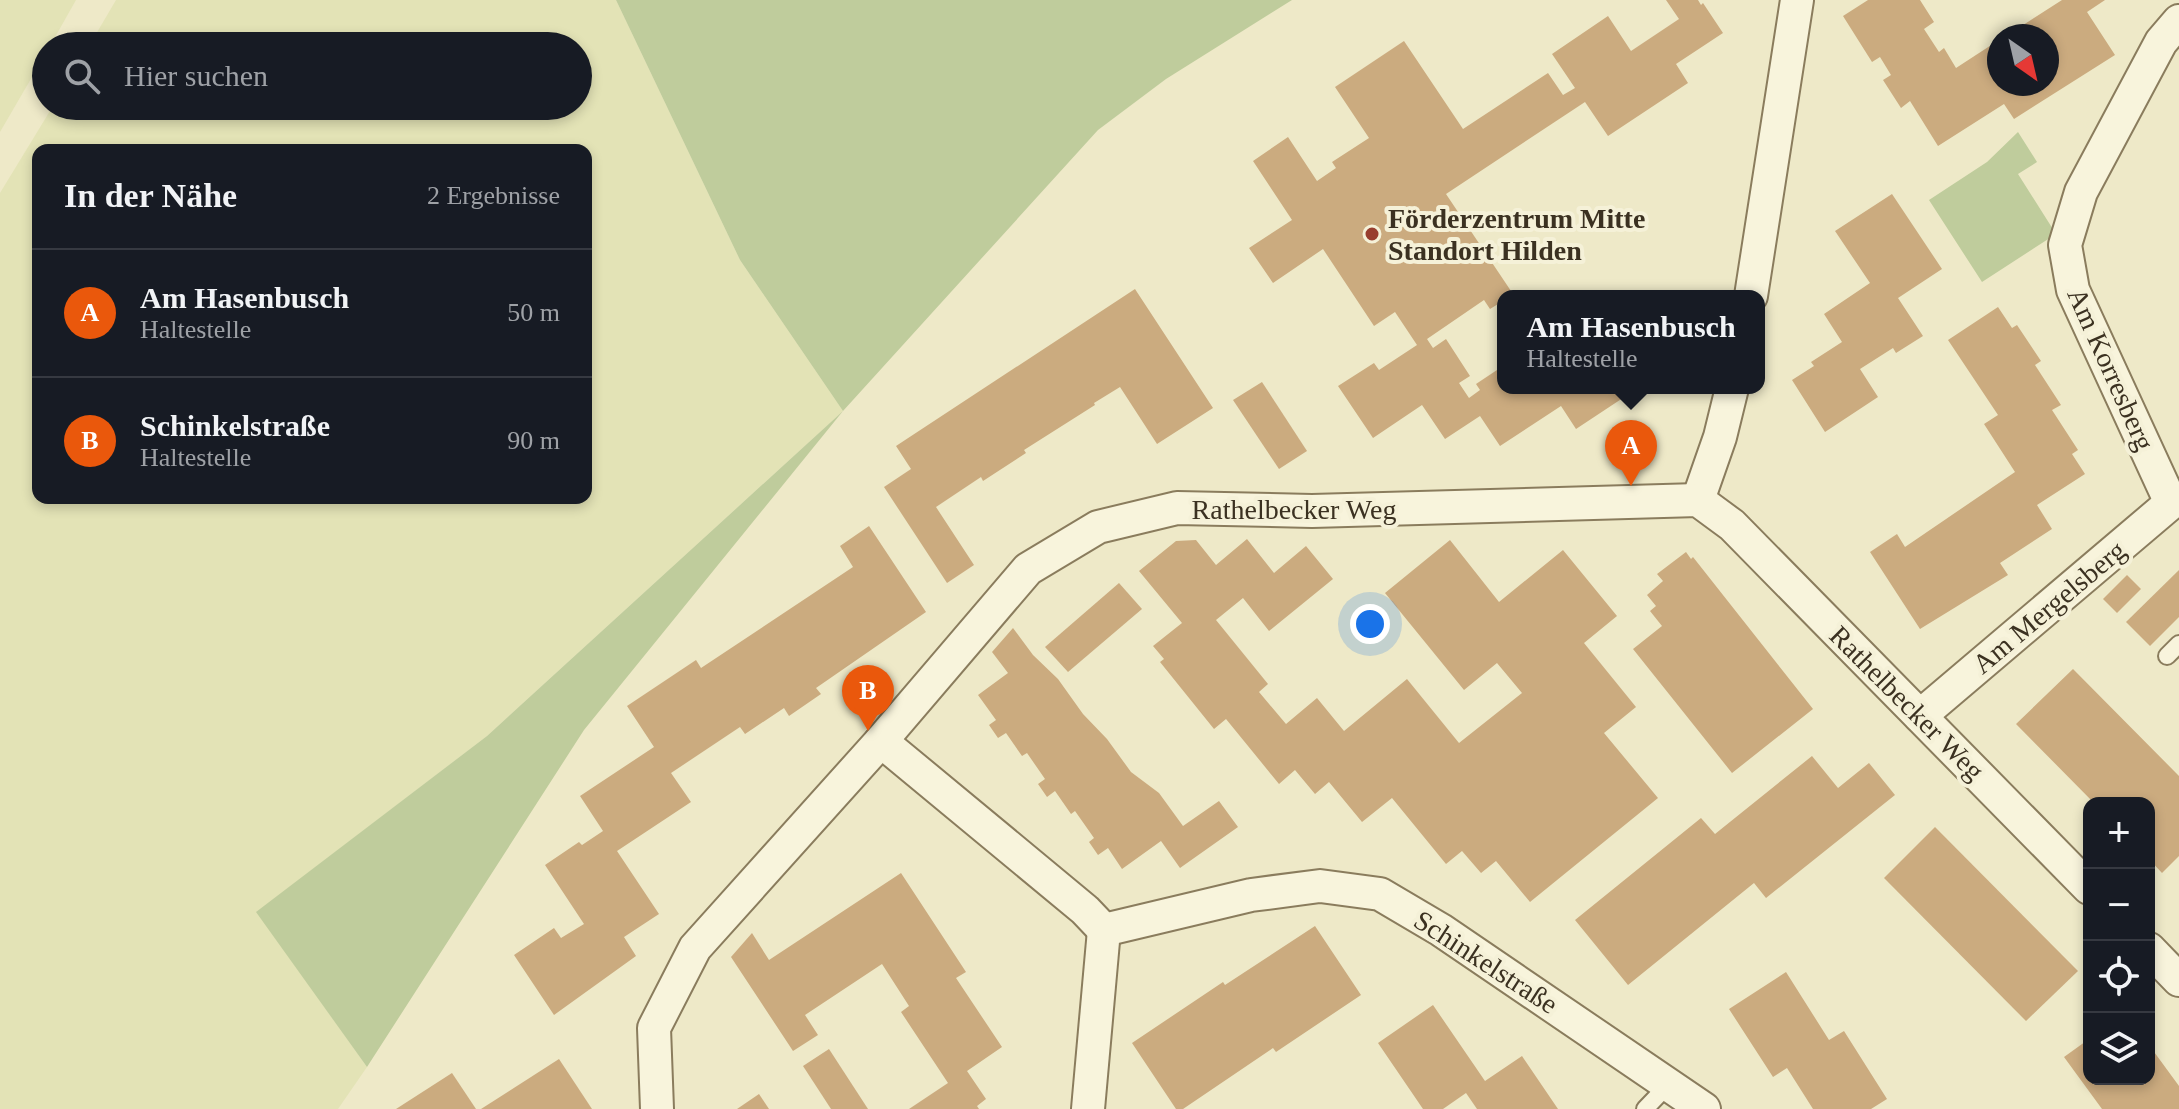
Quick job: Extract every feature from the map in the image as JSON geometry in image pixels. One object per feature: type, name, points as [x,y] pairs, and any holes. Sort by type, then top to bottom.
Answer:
[{"type":"street","points":[[1752,290],[1797,0]]},
{"type":"street","name":"Am Korresberg","points":[[2175,505],[2073,290],[2065,245],[2081,192],[2161,42],[2179,21]]},
{"type":"street","points":[[1698,500],[1720,437],[1731,394]]},
{"type":"street","name":"Rathelbecker Weg","points":[[657,1109],[654,1028],[695,948],[881,741],[1028,569],[1098,527],[1177,508],[1328,511],[1698,500],[1732,525],[2083,882]]},
{"type":"street","name":"Am Mergelsberg","points":[[1920,716],[2175,505]]},
{"type":"street","points":[[881,741],[1085,910],[1104,930],[1088,1109]]},
{"type":"street","name":"Schinkelstraße","points":[[1104,930],[1251,895],[1320,886],[1380,894],[1441,930],[1704,1109]]},
{"type":"street","points":[[2155,955],[2179,980]]},
{"type":"lane","points":[[1645,1109],[1668,1085]]},
{"type":"green space","points":[[0,0],[76,0],[58,32],[32,32],[32,77],[0,132]]},
{"type":"green space","points":[[116,0],[616,0],[740,260],[843,411],[487,736],[257,912],[367,1067],[338,1109],[0,1109],[0,193],[44,120],[592,120],[592,32],[97,32]]},
{"type":"green space","points":[[616,0],[1292,0],[1166,79],[1098,130],[843,411],[740,260]]},
{"type":"green space","points":[[2018,132],[2037,162],[2018,174],[2056,234],[1982,282],[1929,200],[1987,162]]},
{"type":"green space","points":[[843,411],[584,730],[367,1067],[256,912],[487,736]]},
{"type":"building","name":"Förderzentrum Mitte Standort Hilden","points":[[1666,0],[1698,0],[1723,33],[1676,64],[1688,83],[1608,136],[1585,102],[1446,194],[1510,290],[1497,290],[1497,305],[1490,309],[1484,300],[1427,339],[1433,348],[1446,339],[1470,376],[1459,383],[1469,398],[1480,390],[1476,384],[1497,370],[1497,394],[1629,394],[1576,429],[1561,406],[1500,446],[1480,416],[1445,439],[1422,405],[1373,438],[1338,386],[1374,363],[1379,370],[1417,345],[1395,312],[1374,326],[1323,249],[1273,283],[1249,248],[1292,220],[1253,161],[1288,137],[1317,181],[1336,168],[1332,162],[1369,138],[1335,87],[1404,41],[1463,129],[1548,73],[1563,95],[1575,88],[1552,54],[1608,16],[1631,51],[1679,19]]},
{"type":"building","points":[[1868,0],[1920,0],[1934,22],[1924,29],[1939,52],[1944,48],[1956,68],[1987,48],[1987,96],[2050,96],[2014,119],[2004,104],[1938,146],[1910,101],[1901,108],[1883,80],[1891,75],[1880,57],[1872,62],[1843,16]]},
{"type":"building","points":[[2062,0],[2105,0],[2087,12],[2115,55],[2059,90],[2059,24],[2025,24]]},
{"type":"building","points":[[1892,194],[1942,269],[1898,298],[1923,336],[1896,353],[1893,348],[1860,369],[1878,397],[1825,432],[1792,380],[1814,366],[1811,362],[1842,342],[1824,314],[1870,283],[1835,231]]},
{"type":"building","points":[[1135,289],[1213,408],[1157,444],[1120,387],[983,481],[981,477],[936,507],[974,565],[947,583],[884,487],[911,469],[896,446]]},
{"type":"building","points":[[1998,307],[2012,328],[2017,325],[2041,361],[2035,365],[2061,405],[2052,410],[2078,450],[2072,454],[2085,474],[2037,505],[2052,529],[2000,563],[2008,575],[1920,629],[1870,552],[1897,534],[1905,547],[2015,472],[1984,424],[1998,415],[1948,340]]},
{"type":"building","points":[[1262,382],[1307,451],[1279,469],[1233,400]]},
{"type":"building","points":[[869,526],[926,612],[816,688],[821,694],[789,716],[784,708],[745,734],[740,727],[671,773],[691,802],[617,851],[659,914],[624,937],[636,956],[554,1015],[514,955],[554,928],[561,938],[584,924],[545,865],[579,842],[582,845],[603,831],[580,796],[654,747],[627,706],[696,660],[701,668],[853,567],[840,546]]},
{"type":"building","points":[[1247,539],[1274,573],[1306,546],[1333,579],[1269,631],[1243,598],[1216,620],[1268,684],[1259,692],[1286,724],[1317,698],[1344,731],[1407,679],[1459,743],[1522,693],[1497,663],[1464,690],[1385,593],[1450,540],[1499,602],[1563,550],[1617,616],[1584,643],[1636,707],[1604,733],[1658,798],[1530,902],[1496,861],[1481,873],[1462,851],[1446,864],[1392,798],[1362,822],[1329,782],[1315,794],[1295,770],[1279,784],[1226,719],[1214,729],[1160,662],[1164,659],[1153,646],[1182,623],[1139,571],[1176,541],[1196,540],[1216,565]]},
{"type":"building","points":[[1686,552],[1813,709],[1732,773],[1633,649],[1662,626],[1650,611],[1656,606],[1647,595],[1663,581],[1657,574]]},
{"type":"building","points":[[2179,570],[2179,617],[2150,646],[2126,622]]},
{"type":"building","points":[[2127,575],[2141,589],[2117,613],[2103,599]]},
{"type":"building","points":[[1119,583],[1142,609],[1068,672],[1045,647]]},
{"type":"building","points":[[1013,628],[1033,655],[1058,679],[1131,772],[1159,793],[1183,826],[1219,801],[1238,827],[1180,868],[1161,841],[1122,869],[1108,848],[1098,855],[1089,842],[1094,838],[1075,811],[1071,814],[1055,791],[1047,797],[1038,784],[1045,779],[1027,753],[1022,756],[1006,733],[998,738],[989,725],[996,720],[978,695],[1008,673],[992,652]]},
{"type":"building","points":[[2073,669],[2179,776],[2179,856],[2162,873],[2155,865],[2155,797],[2088,797],[2016,724]]},
{"type":"building","points":[[1812,756],[1838,788],[1869,763],[1895,795],[1766,898],[1754,883],[1628,985],[1575,920],[1701,818],[1715,834]]},
{"type":"building","points":[[1935,827],[2078,971],[2026,1021],[1884,878]]},
{"type":"building","points":[[901,873],[966,972],[956,978],[1002,1047],[967,1071],[986,1099],[977,1106],[979,1109],[909,1109],[948,1083],[901,1012],[909,1006],[882,964],[805,1015],[818,1035],[793,1051],[731,957],[752,933],[769,960]]},
{"type":"building","points":[[1315,926],[1361,995],[1276,1052],[1273,1048],[1183,1109],[1176,1109],[1132,1043]]},
{"type":"building","points":[[1786,972],[1829,1040],[1844,1031],[1887,1099],[1871,1109],[1813,1109],[1787,1068],[1773,1077],[1729,1009]]},
{"type":"building","points":[[1433,1005],[1485,1081],[1522,1056],[1558,1109],[1477,1109],[1466,1093],[1443,1109],[1423,1109],[1378,1043]]},
{"type":"building","points":[[2083,1043],[2083,1083],[2064,1057]]},
{"type":"building","points":[[829,1049],[868,1109],[831,1109],[803,1066]]},
{"type":"building","points":[[2155,1053],[2179,1086],[2179,1109],[2102,1109],[2084,1085],[2155,1085]]},
{"type":"building","points":[[559,1059],[592,1109],[481,1109]]},
{"type":"building","points":[[452,1073],[476,1109],[396,1109]]},
{"type":"building","points":[[759,1094],[769,1109],[737,1109]]},
{"type":"place","name":"Förderzentrum Mitte Standort Hilden","points":[[1372,234]]},
{"type":"place","name":"Am Hasenbusch","points":[[1631,486]]},
{"type":"place","name":"Schinkelstraße","points":[[868,731]]}]
